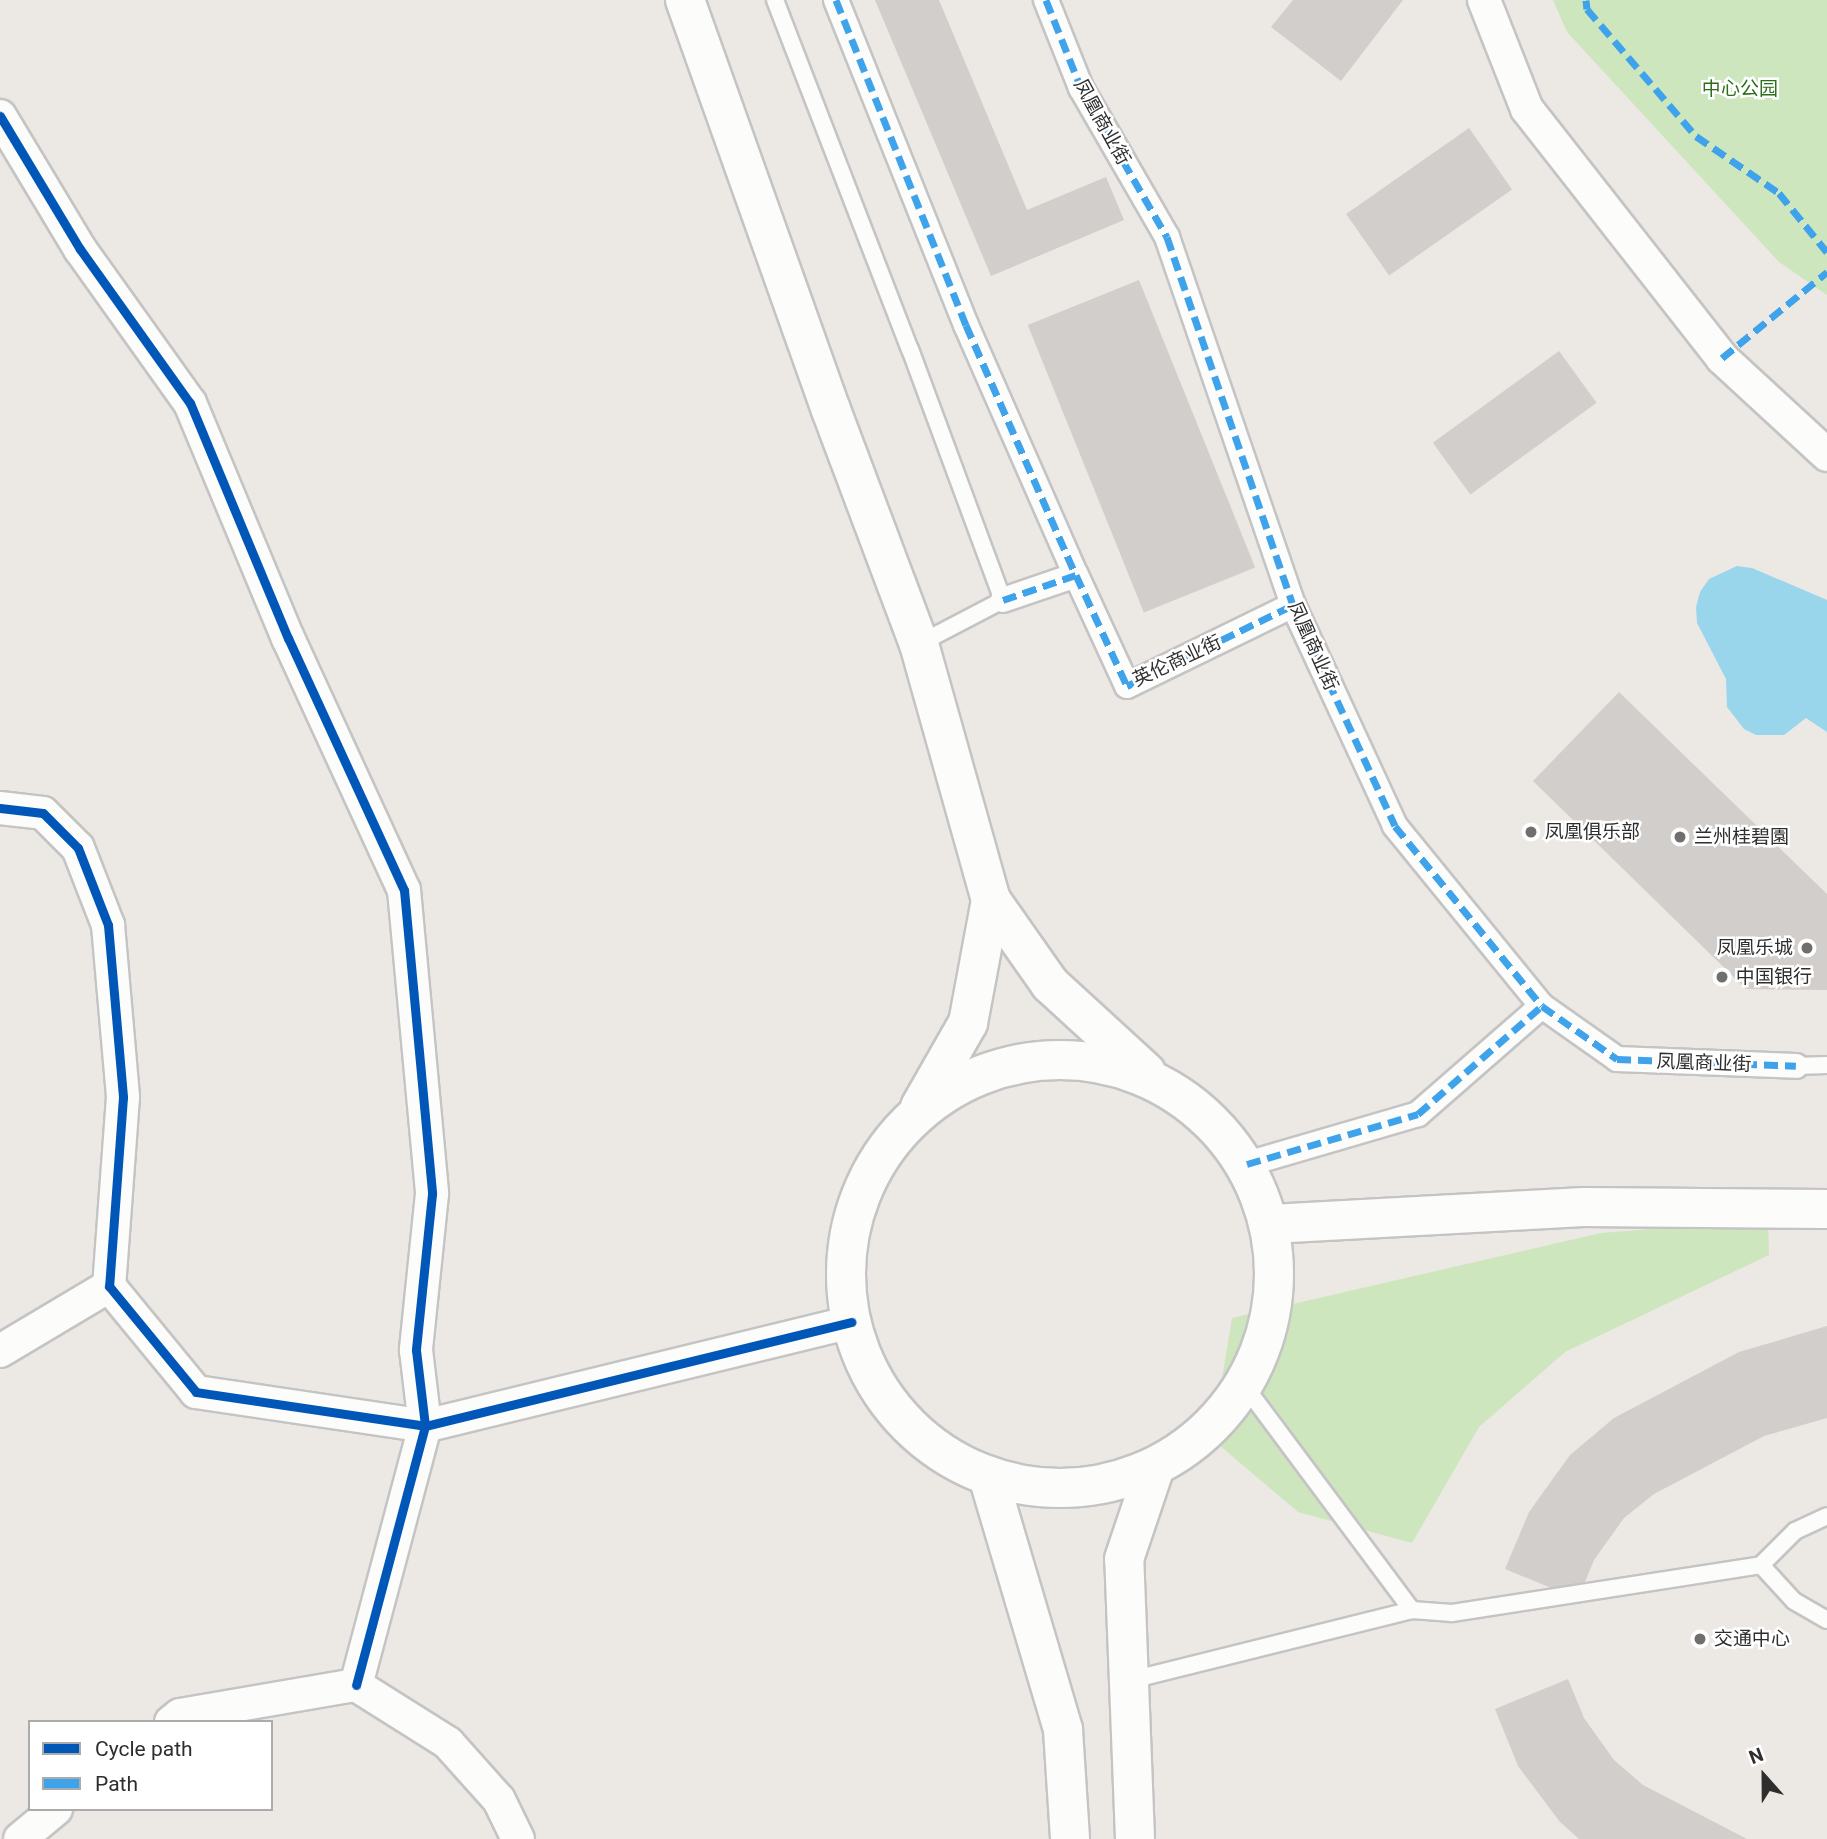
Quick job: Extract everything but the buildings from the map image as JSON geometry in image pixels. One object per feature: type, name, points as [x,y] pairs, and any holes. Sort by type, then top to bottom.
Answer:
[{"type":"main road","points":[[685,0],[831,410],[919,644],[991,900],[1050,984],[1153,1078],[1206,1114],[1247,1164],[1271,1224],[1274,1308],[1244,1385],[1206,1432],[1155,1467],[1115,1481],[1073,1488],[1030,1486],[988,1476],[940,1452],[900,1417],[869,1373],[851,1322],[845,1266],[855,1210],[879,1158],[916,1114],[968,1023],[991,900]]},
{"type":"main road","points":[[916,1114],[968,1080],[1029,1061],[1092,1061],[1153,1078]]},
{"type":"main road","points":[[1271,1224],[1584,1207],[1827,1209]]},
{"type":"main road","points":[[1135,1839],[1128,1726],[1131,1680],[1124,1559],[1155,1467]]},
{"type":"main road","points":[[988,1476],[1063,1730],[1070,1839]]},
{"type":"street","points":[[835,0],[966,325],[1076,575],[1003,600]]},
{"type":"street","name":"凤凰商业街","points":[[1046,0],[1081,88],[1167,237],[1293,605],[1395,826],[1542,1006],[1617,1059],[1796,1066]]},
{"type":"street","points":[[1484,0],[1527,109],[1722,358],[1827,455]]},
{"type":"street","points":[[0,116],[80,249],[190,403],[288,638],[404,890],[432,1194],[416,1350],[425,1426],[356,1685]]},
{"type":"street","name":"英伦商业街","points":[[1076,575],[1127,686],[1293,605]]},
{"type":"street","points":[[0,808],[43,813],[78,848],[108,925],[123,1097],[109,1286],[196,1392],[425,1426],[851,1322]]},
{"type":"street","points":[[1247,1164],[1418,1114],[1542,1006]]},
{"type":"street","points":[[0,1351],[109,1286]]},
{"type":"street","points":[[174,1720],[180,1715],[356,1685],[448,1743],[499,1800],[518,1839]]},
{"type":"street","points":[[20,1839],[54,1811]]},
{"type":"lane","points":[[775,0],[910,349],[1003,600],[919,644]]},
{"type":"lane","points":[[1796,1066],[1827,1065]]},
{"type":"lane","points":[[1244,1385],[1412,1610]]},
{"type":"lane","points":[[1131,1680],[1412,1610],[1452,1613],[1761,1565],[1795,1531],[1827,1516]]},
{"type":"lane","points":[[1761,1565],[1794,1601],[1827,1620]]},
{"type":"green space","name":"中心公园","points":[[1553,0],[1827,0],[1827,295],[1779,262],[1567,32]]},
{"type":"green space","points":[[1768,1220],[1769,1255],[1565,1352],[1479,1427],[1412,1543],[1298,1512],[1212,1439],[1232,1318],[1601,1233]]},
{"type":"water","points":[[1737,566],[1752,568],[1827,600],[1827,732],[1806,718],[1784,735],[1756,735],[1744,729],[1727,707],[1726,679],[1697,623],[1696,607],[1700,592],[1709,579]]},
{"type":"marked path","points":[[836,0],[966,325],[1076,575]]},
{"type":"marked path","points":[[1046,0],[1081,88],[1167,237],[1293,605],[1395,826],[1542,1006],[1617,1059],[1796,1066]]},
{"type":"marked path","points":[[1586,0],[1587,9],[1696,136],[1779,193],[1827,252]]},
{"type":"marked path","points":[[1722,358],[1827,272]]},
{"type":"marked path","points":[[1003,600],[1076,575],[1127,686],[1293,605]]},
{"type":"marked path","points":[[1247,1164],[1418,1114],[1542,1006]]},
{"type":"cycle path","points":[[0,116],[80,249],[190,403],[288,638],[404,890],[432,1194],[416,1350],[425,1426],[356,1685]]},
{"type":"cycle path","points":[[0,808],[43,813],[78,848],[108,925],[123,1097],[109,1286],[196,1392],[425,1426],[851,1322]]},
{"type":"place","name":"凤凰俱乐部","points":[[1531,832]]},
{"type":"place","name":"兰州桂碧園","points":[[1680,837]]},
{"type":"place","name":"凤凰乐城","points":[[1807,948]]},
{"type":"place","name":"中国银行","points":[[1722,977]]},
{"type":"place","name":"交通中心","points":[[1700,1639]]}]
